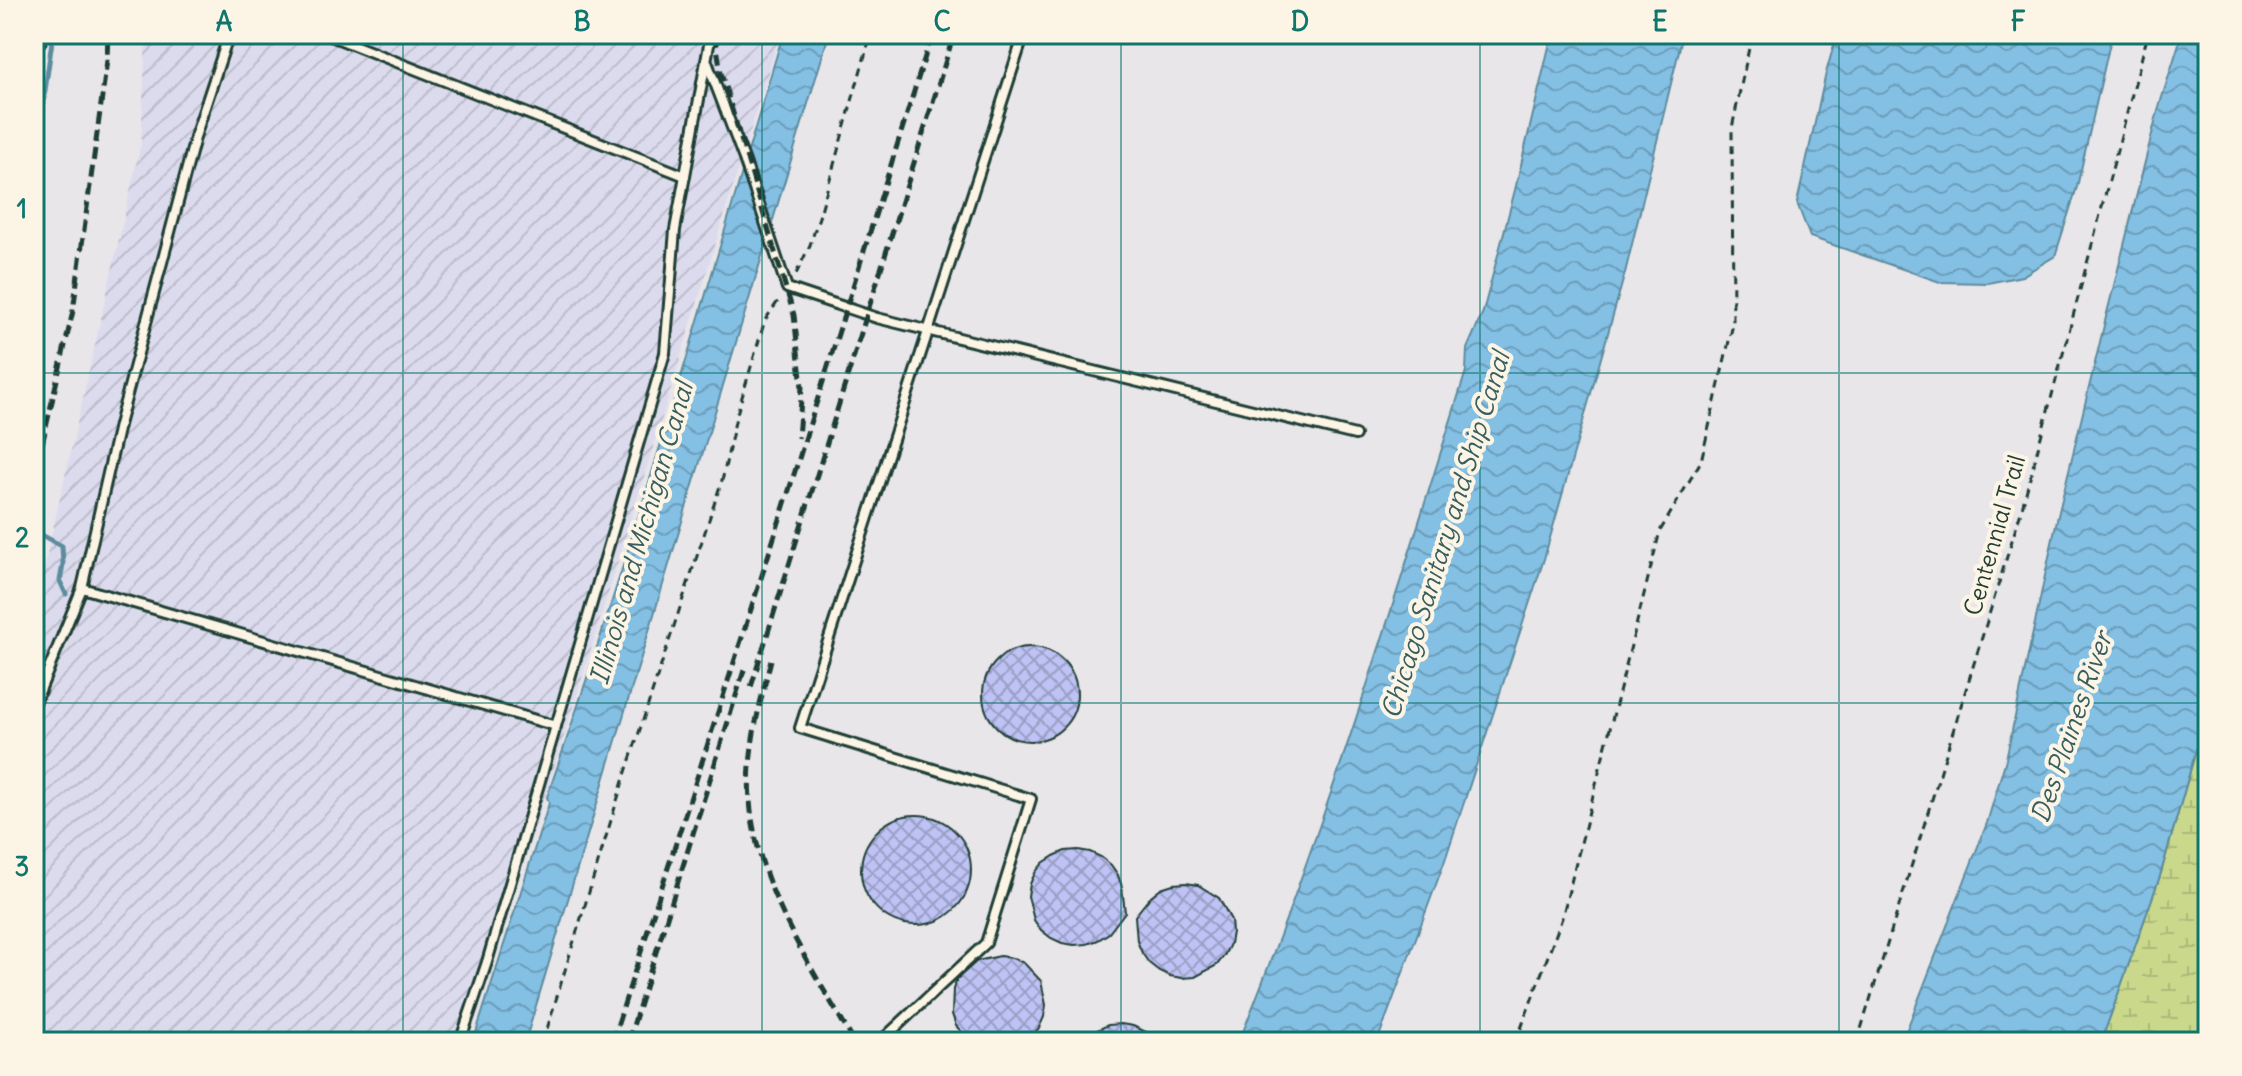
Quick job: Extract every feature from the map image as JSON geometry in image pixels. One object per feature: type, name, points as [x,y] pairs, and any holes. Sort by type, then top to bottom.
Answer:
[{"type":"lane","points":[[34,705],[82,588],[119,425],[196,134],[229,34]]},
{"type":"lane","points":[[326,34],[685,176]]},
{"type":"lane","points":[[460,1042],[487,962],[665,353],[675,230],[711,34]]},
{"type":"lane","points":[[880,1042],[986,943],[1031,799],[800,728],[1024,34]]},
{"type":"lane","points":[[706,60],[744,159],[787,288],[877,318],[1355,435]]},
{"type":"lane","points":[[82,588],[556,726]]},
{"type":"path","points":[[543,1042],[624,778],[723,477],[736,417],[765,320],[787,288],[810,245],[871,34]]},
{"type":"path","points":[[1516,1042],[1562,918],[1660,531],[1701,461],[1733,324],[1732,128],[1752,34]]},
{"type":"path","name":"Centennial Trail","points":[[1857,1042],[2022,508],[2148,34]]},
{"type":"shaded area","points":[[146,34],[780,34],[467,1042],[34,1042],[34,612],[141,143]]},
{"type":"green space","points":[[2208,708],[2208,1042],[2101,1042],[2160,876]]},
{"type":"water","name":"Illinois and Michigan Canal","points":[[783,34],[829,34],[525,1042],[473,1042],[549,803],[547,797],[640,512]]},
{"type":"water","name":"Chicago Sanitary and Ship Canal","points":[[1552,34],[1683,34],[1625,273],[1544,559],[1444,863],[1377,1042],[1239,1042],[1331,793],[1440,456],[1466,371],[1467,349],[1483,312]]},
{"type":"water","points":[[1837,34],[2112,34],[2077,187],[2055,256],[2022,276],[1988,283],[1940,282],[1810,237],[1797,203]]},
{"type":"water","name":"Des Plaines River","points":[[2182,34],[2208,34],[2208,708],[2160,876],[2101,1042],[1902,1042],[1987,823],[2006,759],[2056,524],[2107,313],[2158,110]]},
{"type":"building","points":[[1021,647],[1039,647],[1064,660],[1074,676],[1077,694],[1074,712],[1064,728],[1039,741],[1021,741],[996,728],[983,703],[983,685],[996,660]]},
{"type":"building","points":[[916,815],[937,819],[955,831],[967,849],[971,870],[967,891],[955,909],[937,921],[916,925],[895,921],[877,909],[865,891],[861,870],[865,849],[877,831],[895,819]]},
{"type":"building","points":[[1078,850],[1101,857],[1111,865],[1122,887],[1125,912],[1109,933],[1087,944],[1074,945],[1051,938],[1041,930],[1034,920],[1028,896],[1035,873],[1043,863],[1065,851]]},
{"type":"building","points":[[1186,883],[1198,885],[1219,898],[1231,920],[1232,932],[1230,944],[1217,965],[1195,977],[1182,978],[1159,971],[1149,963],[1137,941],[1135,916],[1161,888]]},
{"type":"building","points":[[1000,956],[1024,963],[1041,981],[1046,1005],[1044,1017],[1026,1042],[971,1042],[956,1026],[952,1014],[953,989],[957,979],[977,961]]},
{"type":"building","points":[[1108,1025],[1133,1026],[1168,1042],[1080,1042]]},
{"type":"waterway","points":[[34,240],[43,171],[40,126],[53,34]]},
{"type":"waterway","points":[[34,531],[62,546],[60,581],[66,594]]},
{"type":"railway","points":[[34,479],[73,311],[108,34]]},
{"type":"railway","points":[[715,34],[721,73],[794,315],[802,387],[798,438]]},
{"type":"railway","points":[[612,1042],[932,34]]},
{"type":"railway","points":[[751,687],[954,34]]},
{"type":"railway","points":[[771,660],[751,755],[750,795],[755,833],[779,906],[854,1042]]},
{"type":"railway","points":[[628,1042],[745,667]]}]
